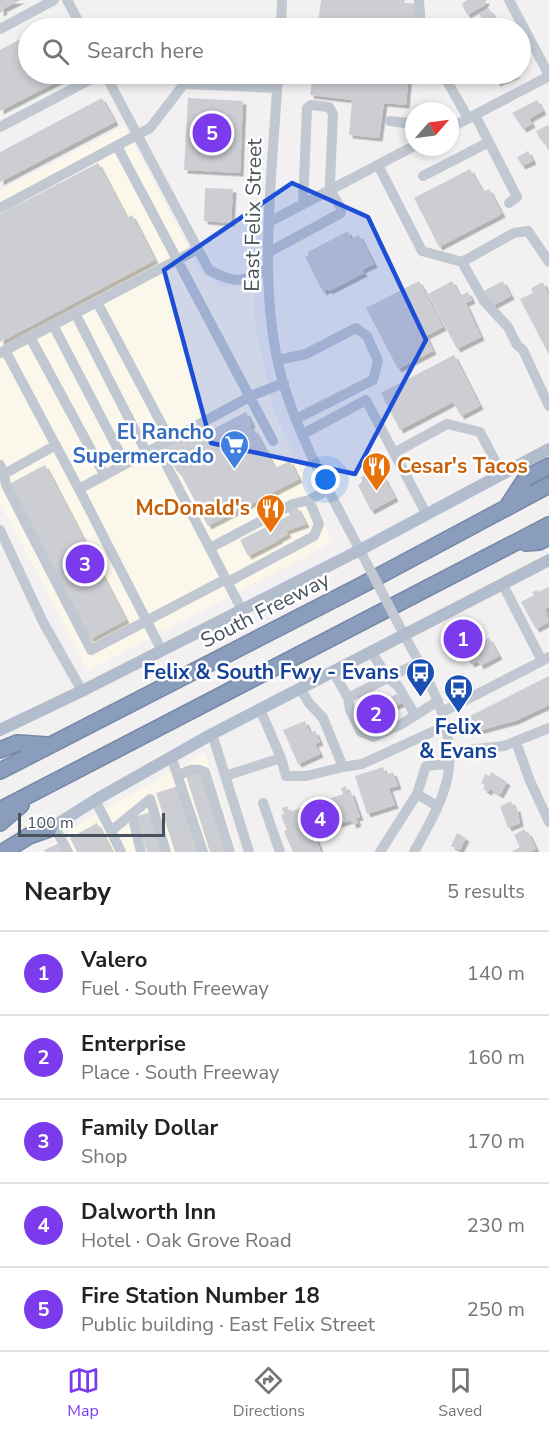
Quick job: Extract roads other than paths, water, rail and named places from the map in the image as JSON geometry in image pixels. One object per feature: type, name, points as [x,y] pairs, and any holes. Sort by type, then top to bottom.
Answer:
[{"type":"highway","points":[[509,505],[526,478],[549,466]]},
{"type":"highway","name":"South Freeway","points":[[0,771],[362,585],[549,485]]},
{"type":"highway","points":[[0,810],[549,525]]},
{"type":"highway","points":[[511,545],[539,542],[549,537]]},
{"type":"highway","points":[[0,750],[17,743],[47,745]]},
{"type":"highway","points":[[0,823],[34,793]]},
{"type":"highway","points":[[3,852],[29,836],[51,828]]},
{"type":"main road","name":"South Freeway","points":[[0,730],[360,550],[549,449]]},
{"type":"main road","points":[[20,851],[95,800],[171,756],[371,651],[401,629],[503,585],[549,560]]},
{"type":"street","points":[[20,18],[54,0]]},
{"type":"street","points":[[67,0],[77,18]]},
{"type":"street","points":[[281,18],[282,0]]},
{"type":"street","points":[[419,0],[420,18]]},
{"type":"street","points":[[509,0],[518,18]]},
{"type":"street","points":[[0,29],[18,19]]},
{"type":"street","points":[[459,123],[549,76],[531,42]]},
{"type":"street","points":[[0,127],[84,84]]},
{"type":"street","points":[[109,84],[208,270],[226,279],[240,281],[268,268]]},
{"type":"street","points":[[0,207],[150,128],[184,84],[277,88]]},
{"type":"street","name":"East Felix Street","points":[[277,84],[268,268],[270,304],[284,383],[296,419],[328,490],[440,707],[445,726],[449,752],[448,776],[437,806],[414,852]]},
{"type":"street","points":[[450,84],[489,142],[517,197],[509,203]]},
{"type":"street","points":[[269,252],[341,213],[330,190],[333,111],[329,107],[311,105],[308,106],[306,113],[303,204]]},
{"type":"street","points":[[390,121],[405,123]]},
{"type":"street","points":[[423,176],[489,142]]},
{"type":"street","points":[[117,146],[273,441]]},
{"type":"street","points":[[269,222],[405,151]]},
{"type":"street","points":[[378,165],[422,251],[462,262],[514,233],[528,231],[549,262]]},
{"type":"street","points":[[162,651],[79,489],[3,352],[196,250]]},
{"type":"street","points":[[462,262],[484,301],[508,327],[517,345],[523,350],[545,385],[549,406]]},
{"type":"street","points":[[97,302],[170,440]]},
{"type":"street","points":[[75,313],[146,452]]},
{"type":"street","points":[[53,325],[125,463]]},
{"type":"street","points":[[279,360],[306,354],[356,328],[367,336],[378,361],[373,380],[296,419]]},
{"type":"street","points":[[30,337],[104,474]]},
{"type":"street","points":[[79,489],[250,397],[284,383]]},
{"type":"street","points":[[303,434],[366,400],[427,515]]},
{"type":"street","points":[[394,453],[447,424],[480,432],[502,474]]},
{"type":"street","points":[[56,446],[2,469],[6,485],[91,650],[314,536],[320,524],[309,500]]},
{"type":"street","points":[[157,447],[242,610]]},
{"type":"street","points":[[210,548],[293,504],[309,500],[328,490]]},
{"type":"street","points":[[0,530],[43,622],[82,691]]},
{"type":"street","points":[[333,671],[348,698],[350,710],[361,732],[373,737],[400,725],[415,715],[440,707],[545,659],[503,585]]},
{"type":"street","points":[[371,651],[388,678],[398,686],[415,715]]},
{"type":"street","points":[[348,698],[418,663]]},
{"type":"street","points":[[300,688],[309,703],[323,718],[343,767]]},
{"type":"street","points":[[260,709],[281,758],[286,776],[306,776],[362,764],[445,726]]},
{"type":"street","points":[[449,752],[495,748],[549,728]]},
{"type":"street","points":[[212,734],[249,852]]},
{"type":"street","points":[[516,742],[530,781],[549,822]]},
{"type":"street","points":[[171,756],[203,852]]},
{"type":"street","points":[[225,776],[281,758]]},
{"type":"street","points":[[380,852],[417,794],[426,766],[448,764]]},
{"type":"street","points":[[178,777],[185,771],[199,769],[205,772],[230,852]]},
{"type":"street","points":[[417,794],[437,806]]},
{"type":"street","points":[[111,831],[150,799],[166,852]]},
{"type":"street","points":[[95,800],[121,852]]},
{"type":"street","points":[[263,803],[280,852]]},
{"type":"street","points":[[132,814],[141,852]]},
{"type":"street","points":[[51,828],[68,852]]},
{"type":"place","name":"Fire Station Number 18","points":[[212,133]]},
{"type":"place","name":"El Rancho Supermercado","points":[[235,470]]},
{"type":"place","name":"Cesar's Tacos","points":[[376,492]]},
{"type":"place","name":"McDonald's","points":[[271,534]]},
{"type":"place","name":"Family Dollar","points":[[85,564]]},
{"type":"place","name":"Valero","points":[[463,639]]},
{"type":"place","name":"Felix & South Fwy - Evans","points":[[420,698]]},
{"type":"place","name":"Enterprise","points":[[376,714]]},
{"type":"place","name":"Felix & Evans","points":[[458,714]]},
{"type":"place","name":"Dalworth Inn","points":[[320,819]]}]
